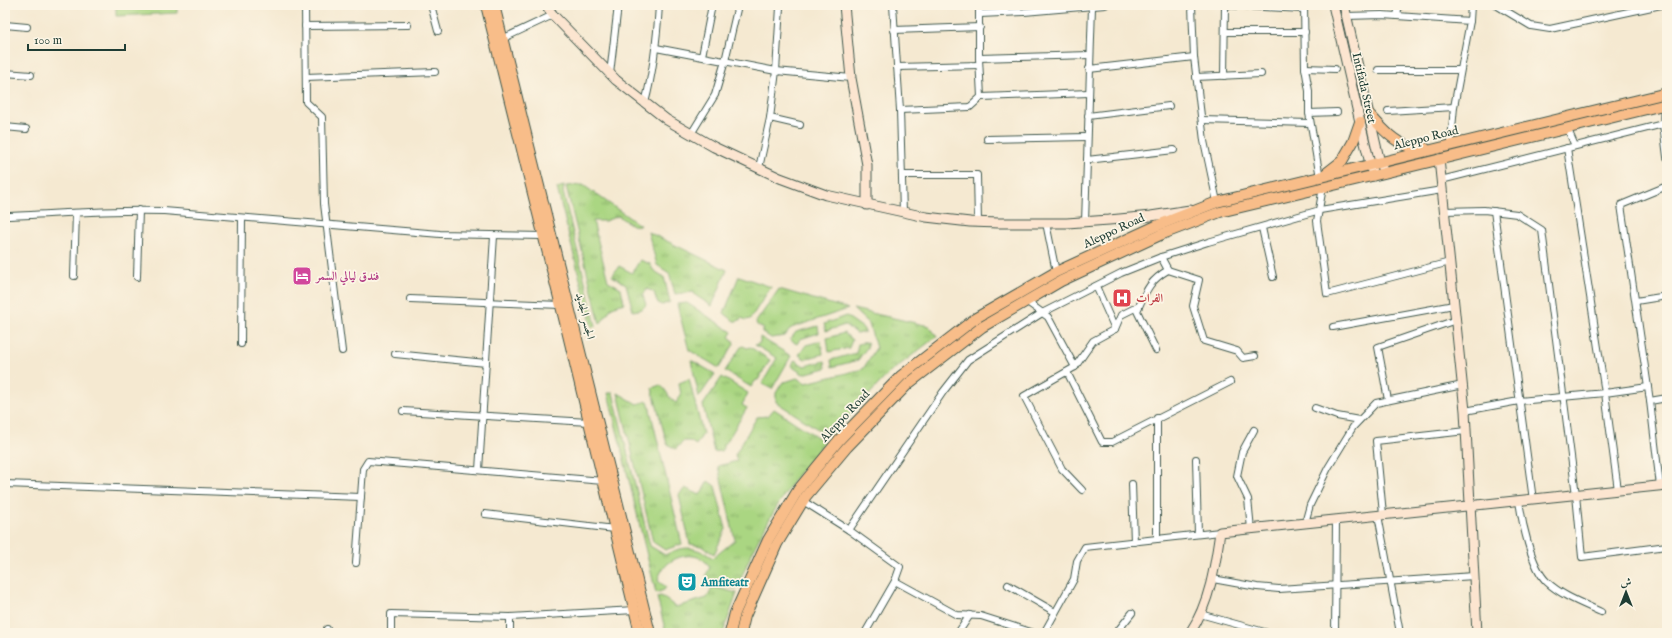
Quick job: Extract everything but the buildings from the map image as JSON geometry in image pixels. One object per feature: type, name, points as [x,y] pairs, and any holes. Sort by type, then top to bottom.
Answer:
[{"type":"main road","name":"الجسر الجديد","points":[[486,5],[561,305],[640,633]]},
{"type":"main road","name":"الجسر الجديد","points":[[494,5],[650,633]]},
{"type":"main road","name":"Aleppo Road","points":[[741,633],[745,616],[778,544],[803,501],[847,447],[908,384],[982,327],[1026,301],[1068,277],[1160,235],[1220,212],[1321,182],[1375,164],[1667,93]]},
{"type":"main road","name":"Aleppo Road","points":[[730,633],[735,613],[768,540],[798,490],[839,440],[901,376],[976,318],[1056,272],[1156,226],[1217,202],[1321,182],[1373,176],[1665,104]]},
{"type":"main road","points":[[1369,114],[1387,133],[1410,148],[1437,148]]},
{"type":"main road","points":[[1321,182],[1342,161],[1353,142],[1360,122]]},
{"type":"street","points":[[305,5],[306,102],[322,117],[324,204],[342,351]]},
{"type":"street","points":[[431,5],[438,31]]},
{"type":"street","points":[[546,5],[553,15],[610,74],[667,120],[714,147],[780,178],[826,195],[903,212],[978,222],[1085,222],[1151,216],[1201,208]]},
{"type":"street","points":[[610,74],[618,5]]},
{"type":"street","points":[[645,103],[653,75],[659,5]]},
{"type":"street","points":[[702,56],[712,5]]},
{"type":"street","points":[[691,134],[715,95],[726,61],[738,5]]},
{"type":"street","points":[[844,5],[851,78],[867,165],[867,205]]},
{"type":"street","points":[[893,5],[900,110],[903,212]]},
{"type":"street","points":[[979,5],[979,65],[981,98]]},
{"type":"street","points":[[980,14],[1105,5]]},
{"type":"street","points":[[1192,5],[1194,57],[1204,141],[1217,202]]},
{"type":"street","points":[[1224,76],[1225,5],[1304,7],[1305,68],[1309,91],[1309,113],[1321,182],[1320,210],[1317,221],[1327,294],[1450,262]]},
{"type":"street","name":"Intifada Street","points":[[1333,5],[1360,122],[1375,164],[1384,173]]},
{"type":"street","name":"Intifada Street","points":[[1344,5],[1369,114],[1375,164],[1373,176]]},
{"type":"street","points":[[1397,16],[1399,5]]},
{"type":"street","points":[[1452,145],[1451,140],[1454,107],[1470,21],[1471,5]]},
{"type":"street","points":[[1496,5],[1531,26],[1550,29],[1661,5]]},
{"type":"street","points":[[759,168],[770,118],[776,71],[780,7]]},
{"type":"street","points":[[1085,222],[1092,7]]},
{"type":"street","points":[[1346,16],[1382,14],[1470,21]]},
{"type":"street","points":[[502,39],[553,15]]},
{"type":"street","points":[[5,25],[27,27]]},
{"type":"street","points":[[305,26],[408,25]]},
{"type":"street","points":[[894,30],[980,27]]},
{"type":"street","points":[[1225,32],[1305,32]]},
{"type":"street","points":[[656,48],[776,71],[851,78]]},
{"type":"street","points":[[979,58],[1090,55]]},
{"type":"street","points":[[1089,69],[1194,57]]},
{"type":"street","points":[[897,67],[979,65]]},
{"type":"street","points":[[1305,68],[1335,69]]},
{"type":"street","points":[[1378,70],[1460,70]]},
{"type":"street","points":[[306,77],[435,72]]},
{"type":"street","points":[[5,73],[31,75]]},
{"type":"street","points":[[1196,77],[1261,74]]},
{"type":"street","points":[[900,110],[970,107],[981,98],[1088,93]]},
{"type":"street","points":[[1665,104],[1667,157]]},
{"type":"street","points":[[1088,116],[1169,106]]},
{"type":"street","points":[[1388,111],[1454,107]]},
{"type":"street","points":[[1309,113],[1337,112]]},
{"type":"street","points":[[770,118],[800,125]]},
{"type":"street","points":[[1202,120],[1310,123]]},
{"type":"street","points":[[1441,180],[1665,124]]},
{"type":"street","points":[[5,127],[26,129]]},
{"type":"street","points":[[1563,129],[1569,132],[1575,146]]},
{"type":"street","points":[[986,139],[1087,137]]},
{"type":"street","points":[[1567,148],[1605,393],[1618,490]]},
{"type":"street","points":[[1087,160],[1174,150]]},
{"type":"street","points":[[1439,159],[1463,385],[1477,633]]},
{"type":"street","points":[[903,175],[977,175],[978,222]]},
{"type":"street","points":[[1044,633],[1074,579],[1077,561],[1085,547],[1381,514],[1532,500],[1663,485],[1622,205],[1667,186]]},
{"type":"street","points":[[849,530],[943,392],[968,360],[1042,313],[1121,273],[1161,257],[1320,210],[1442,190]]},
{"type":"street","points":[[5,216],[139,210],[440,234],[543,236]]},
{"type":"street","points":[[137,277],[139,210]]},
{"type":"street","points":[[1444,211],[1494,211],[1517,214],[1542,230],[1576,495],[1582,557],[1667,546]]},
{"type":"street","points":[[1494,211],[1532,500]]},
{"type":"street","points":[[74,276],[76,213]]},
{"type":"street","points":[[241,344],[242,218]]},
{"type":"street","points":[[1046,223],[1056,272]]},
{"type":"street","points":[[1262,228],[1272,277]]},
{"type":"street","points":[[479,470],[494,236]]},
{"type":"street","points":[[1161,257],[1168,270],[1199,280],[1193,306],[1204,341],[1237,351],[1243,358],[1256,356]]},
{"type":"street","points":[[1156,350],[1137,311],[1145,293],[1157,276],[1168,270]]},
{"type":"street","points":[[1096,286],[1115,329]]},
{"type":"street","points":[[1636,301],[1667,296]]},
{"type":"street","points":[[410,299],[561,305]]},
{"type":"street","points":[[1026,301],[1048,317],[1076,367]]},
{"type":"street","points":[[1333,327],[1454,305]]},
{"type":"street","points":[[1082,490],[1062,469],[1024,396],[1076,367],[1093,341],[1115,329],[1121,315],[1140,306]]},
{"type":"street","points":[[1388,400],[1378,347],[1456,320]]},
{"type":"street","points":[[395,354],[486,363]]},
{"type":"street","points":[[1067,372],[1102,442],[1112,442],[1230,382]]},
{"type":"street","points":[[1305,523],[1310,505],[1328,468],[1353,427],[1376,403],[1463,385]]},
{"type":"street","points":[[1465,411],[1519,401],[1605,393],[1648,387]]},
{"type":"street","points":[[1650,401],[1667,398]]},
{"type":"street","points":[[1315,408],[1337,416],[1359,420]]},
{"type":"street","points":[[403,411],[589,422]]},
{"type":"street","points":[[1157,418],[1157,539]]},
{"type":"street","points":[[1251,529],[1248,499],[1237,476],[1242,452],[1254,430]]},
{"type":"street","points":[[1400,633],[1390,581],[1381,514],[1376,441],[1466,431]]},
{"type":"street","points":[[1196,459],[1198,534]]},
{"type":"street","points":[[356,563],[363,469],[368,461],[603,480]]},
{"type":"street","points":[[5,484],[361,497]]},
{"type":"street","points":[[1132,484],[1134,542]]},
{"type":"street","points":[[803,501],[849,530],[900,567],[895,581],[865,633]]},
{"type":"street","points":[[1519,501],[1521,519],[1532,558],[1545,581],[1564,595],[1601,612]]},
{"type":"street","points":[[485,514],[615,529]]},
{"type":"street","points":[[1335,633],[1336,519]]},
{"type":"street","points":[[1190,633],[1200,614],[1213,579],[1220,532]]},
{"type":"street","points":[[1213,579],[1279,589],[1474,576]]},
{"type":"street","points":[[895,581],[957,615],[981,616],[1034,633]]},
{"type":"street","points":[[1008,585],[1055,612]]},
{"type":"street","points":[[391,633],[391,614],[510,617],[635,610]]},
{"type":"street","points":[[1116,633],[1132,613]]},
{"type":"street","points":[[1200,614],[1268,633]]},
{"type":"street","points":[[958,633],[970,615]]},
{"type":"street","points":[[510,617],[510,633]]},
{"type":"green space","points":[[116,5],[177,5],[177,13],[116,16]]},
{"type":"green space","points":[[583,185],[641,226],[632,225],[618,216],[605,221],[593,221],[608,281],[621,288],[624,303],[612,307],[600,324],[566,186]]},
{"type":"green space","points":[[564,186],[563,192],[596,326],[592,327],[557,188]]},
{"type":"green space","points":[[648,232],[727,270],[712,306],[695,295],[694,292],[675,294],[669,273],[657,265]]},
{"type":"green space","points":[[640,260],[650,264],[653,270],[664,277],[670,302],[662,305],[657,302],[654,292],[647,289],[643,295],[646,305],[642,309],[633,311],[626,284],[612,276],[619,266],[632,273]]},
{"type":"green space","points":[[739,276],[771,287],[750,319],[746,320],[742,318],[738,321],[734,321],[724,313]]},
{"type":"green space","points":[[779,289],[848,309],[791,328],[785,336],[771,338],[762,332],[764,329],[757,325],[756,322]]},
{"type":"green space","points":[[687,303],[732,332],[729,337],[733,340],[734,344],[719,368],[689,350],[677,304]]},
{"type":"green space","points":[[853,309],[929,326],[937,336],[888,374],[830,437],[776,402],[776,393],[782,383],[797,378],[806,383],[863,369],[876,348],[869,324]]},
{"type":"green space","points":[[846,316],[863,328],[865,332],[857,334],[845,325],[826,331],[824,324]]},
{"type":"green space","points":[[818,326],[819,333],[800,339],[797,344],[790,340],[796,332]]},
{"type":"green space","points":[[844,333],[852,340],[849,348],[829,352],[827,338]]},
{"type":"green space","points":[[760,337],[791,356],[772,389],[762,384],[777,358],[755,345],[760,343]]},
{"type":"green space","points":[[821,341],[823,354],[805,359],[799,355],[806,345]]},
{"type":"green space","points":[[867,342],[868,346],[858,360],[832,367],[831,360],[856,353],[858,344]]},
{"type":"green space","points":[[743,346],[747,348],[750,347],[770,360],[758,380],[756,380],[751,387],[725,371]]},
{"type":"green space","points":[[691,360],[715,374],[699,397]]},
{"type":"green space","points":[[795,360],[804,366],[825,361],[826,368],[803,374],[791,366]]},
{"type":"green space","points":[[722,377],[748,393],[742,405],[747,408],[721,451],[714,452],[703,405]]},
{"type":"green space","points":[[689,379],[703,434],[696,445],[690,441],[683,441],[676,449],[667,444],[652,388],[660,385],[676,403],[681,395],[679,383]]},
{"type":"green space","points":[[608,393],[613,393],[650,546],[665,555],[684,548],[689,548],[701,551],[713,558],[735,540],[718,466],[737,461],[735,455],[757,417],[768,416],[774,409],[825,442],[798,475],[777,506],[755,546],[737,589],[714,584],[706,575],[710,567],[704,560],[688,556],[680,557],[665,566],[658,581],[666,587],[664,590],[656,593]]},
{"type":"green space","points":[[618,393],[637,404],[648,401],[682,544],[665,550],[653,542]]},
{"type":"green space","points":[[708,481],[715,486],[726,529],[714,554],[701,546],[690,544],[679,495],[685,488],[700,495]]},
{"type":"green space","points":[[713,587],[737,593],[723,633],[666,633],[657,597],[661,596],[676,607],[707,598]]},
{"type":"place","name":"فندق ليالي السمر","points":[[302,276]]},
{"type":"place","name":"الفرات","points":[[1122,298]]},
{"type":"place","name":"Amfiteatr","points":[[687,582]]}]
